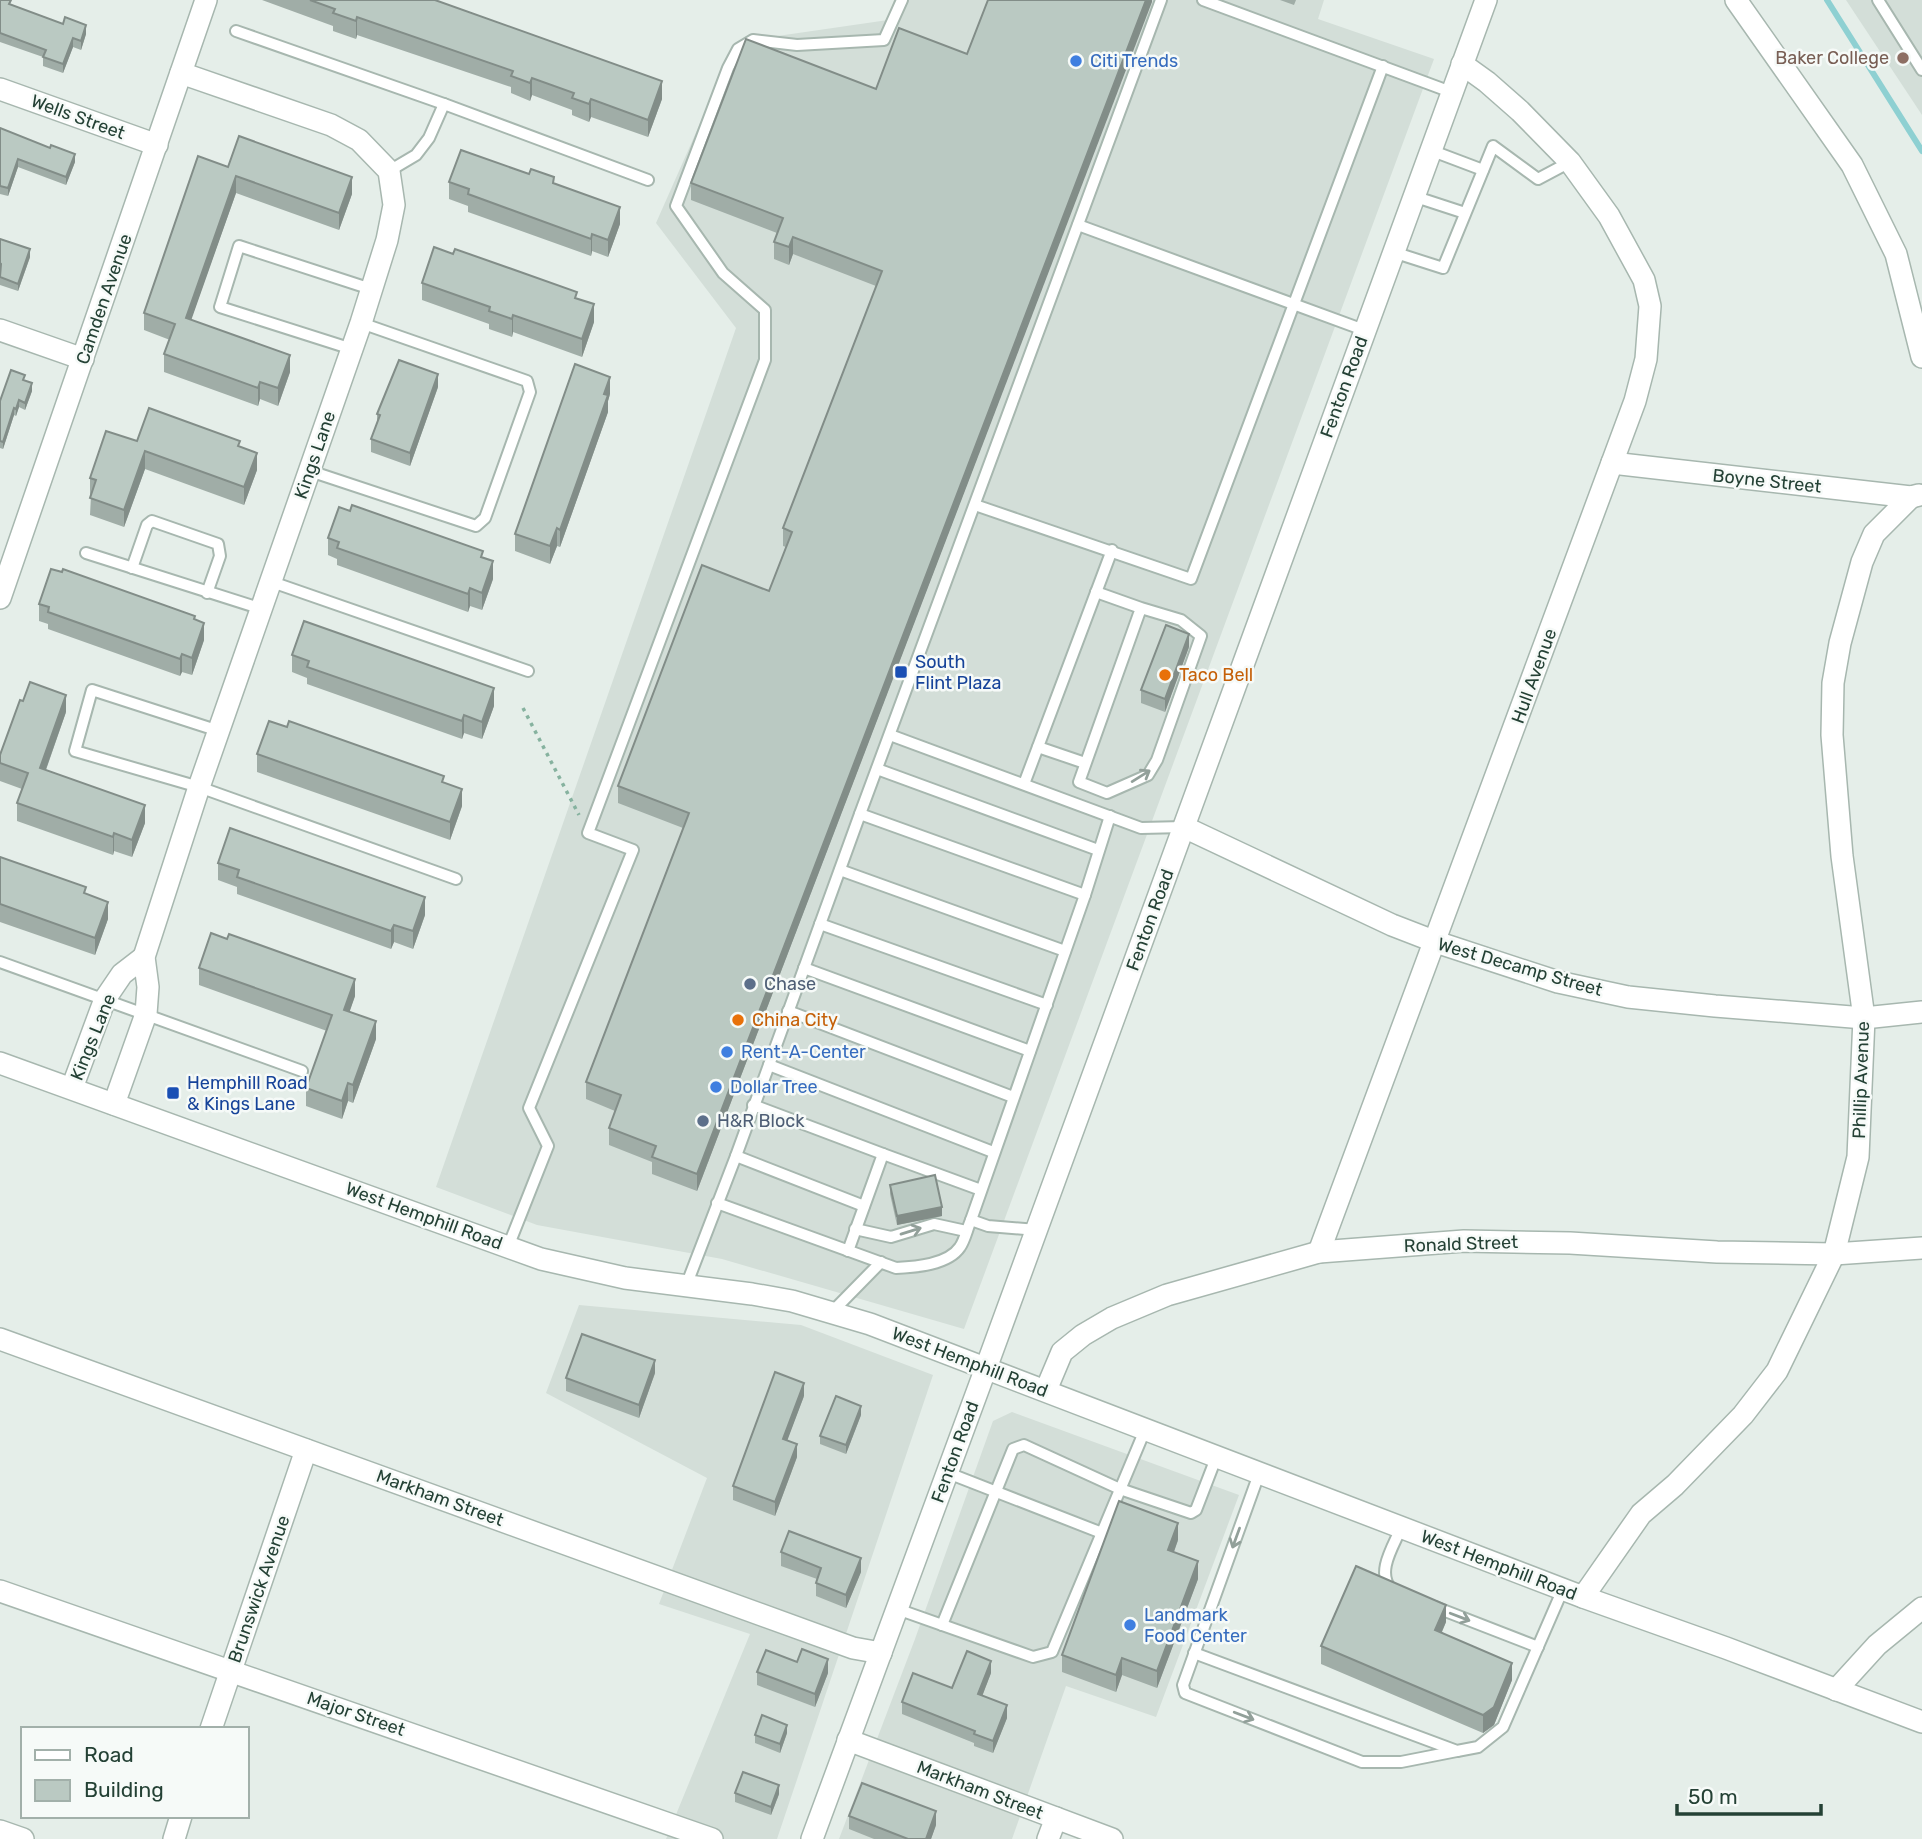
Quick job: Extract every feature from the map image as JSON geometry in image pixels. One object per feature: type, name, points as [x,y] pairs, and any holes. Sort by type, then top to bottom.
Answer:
[{"type":"street","name":"Camden Avenue","points":[[0,598],[4,571],[83,359],[206,0]]},
{"type":"street","name":"Fenton Road","points":[[812,1839],[1486,0]]},
{"type":"street","points":[[1736,0],[1852,165],[1896,254],[1922,357]]},
{"type":"street","name":"Hull Avenue","points":[[1319,1252],[1635,401],[1646,359],[1650,306],[1644,280],[1609,216],[1570,162],[1529,120],[1487,82],[1462,64]]},
{"type":"street","points":[[181,74],[331,125],[359,141],[389,171]]},
{"type":"street","name":"Wells Street","points":[[0,89],[157,145]]},
{"type":"street","name":"Kings Lane","points":[[114,1104],[146,1014],[148,987],[144,957],[199,787],[272,582],[387,240],[394,205],[389,171]]},
{"type":"street","points":[[0,330],[83,359]]},
{"type":"street","name":"Boyne Street","points":[[1612,463],[1916,496]]},
{"type":"street","name":"Phillip Avenue","points":[[1583,1597],[1641,1514],[1675,1485],[1743,1415],[1777,1371],[1834,1254],[1858,1157],[1864,1018],[1842,856],[1832,735],[1833,683],[1840,643],[1862,562],[1870,543],[1874,534],[1916,496]]},
{"type":"street","name":"West Decamp Street","points":[[1184,827],[1392,925],[1558,982],[1628,997],[1864,1018],[1922,1012]]},
{"type":"street","name":"Kings Lane","points":[[72,1088],[104,999],[122,974],[144,957]]},
{"type":"street","name":"West Hemphill Road","points":[[0,1063],[509,1247],[584,1270],[752,1294],[832,1312],[1046,1390],[1216,1458],[1922,1723]]},
{"type":"street","name":"Ronald Street","points":[[1046,1390],[1062,1352],[1083,1335],[1112,1318],[1167,1295],[1319,1252],[1464,1241],[1570,1243],[1717,1252],[1834,1254],[1922,1248]]},
{"type":"street","name":"Markham Street","points":[[0,1339],[840,1643],[881,1653]]},
{"type":"street","name":"Brunswick Avenue","points":[[212,1727],[306,1450]]},
{"type":"street","name":"Major Street","points":[[0,1591],[712,1839]]},
{"type":"street","points":[[1836,1690],[1877,1645],[1922,1608]]},
{"type":"street","name":"Markham Street","points":[[849,1741],[1112,1839]]},
{"type":"street","points":[[174,1839],[180,1818]]},
{"type":"street","points":[[1048,1839],[1056,1818]]},
{"type":"street","points":[[0,1831],[23,1839]]},
{"type":"lane","points":[[509,1247],[548,1146],[529,1108],[633,850],[588,833],[765,360],[765,310],[723,273],[676,206],[723,81],[738,49],[753,40],[797,45],[884,40],[902,0]]},
{"type":"lane","points":[[686,1286],[1161,0]]},
{"type":"lane","points":[[1203,0],[1451,92]]},
{"type":"lane","points":[[1878,0],[1922,70]]},
{"type":"lane","points":[[236,31],[648,180]]},
{"type":"lane","points":[[975,505],[1191,579],[1383,66]]},
{"type":"lane","points":[[389,171],[416,155],[429,138],[444,104]]},
{"type":"lane","points":[[1393,252],[1443,268],[1493,146],[1538,179],[1570,162]]},
{"type":"lane","points":[[1430,149],[1483,170]]},
{"type":"lane","points":[[1413,195],[1465,214]]},
{"type":"lane","points":[[1078,225],[1364,330]]},
{"type":"lane","points":[[352,349],[220,307],[235,258],[239,246],[371,289]]},
{"type":"lane","points":[[310,471],[476,526],[485,518],[530,392],[527,381],[361,323]]},
{"type":"lane","points":[[132,568],[147,525],[152,521],[218,544],[220,556],[207,593]]},
{"type":"lane","points":[[1024,785],[1112,550]]},
{"type":"lane","points":[[86,553],[262,609]]},
{"type":"lane","points":[[272,582],[528,671]]},
{"type":"lane","points":[[1096,592],[1181,620],[1201,636],[1182,696],[1157,760],[1148,775],[1107,793],[1079,782],[1141,608]]},
{"type":"lane","points":[[219,731],[92,691],[75,751],[199,787],[456,879]]},
{"type":"lane","points":[[890,735],[1141,828],[1184,827]]},
{"type":"lane","points":[[1038,747],[1086,763]]},
{"type":"lane","points":[[877,769],[1098,850]]},
{"type":"lane","points":[[860,814],[1085,895]]},
{"type":"lane","points":[[717,1203],[896,1268],[945,1260],[959,1248],[1047,1005],[1110,816]]},
{"type":"lane","points":[[840,870],[1065,951]]},
{"type":"lane","points":[[820,923],[1047,1005]]},
{"type":"lane","points":[[0,962],[302,1071]]},
{"type":"lane","points":[[804,968],[1030,1051]]},
{"type":"lane","points":[[788,1011],[1013,1097]]},
{"type":"lane","points":[[769,1065],[993,1152]]},
{"type":"lane","points":[[753,1105],[981,1190]]},
{"type":"lane","points":[[848,1251],[883,1154]]},
{"type":"lane","points":[[736,1156],[864,1206]]},
{"type":"lane","points":[[855,1229],[891,1237],[934,1224],[1037,1230]]},
{"type":"lane","points":[[832,1312],[881,1262]]},
{"type":"lane","points":[[897,1609],[1033,1657],[1052,1652],[1145,1430]]},
{"type":"lane","points":[[942,1625],[1013,1449],[1024,1445],[1120,1489],[1191,1513],[1195,1510],[1216,1458]]},
{"type":"lane","points":[[947,1473],[1102,1533]]},
{"type":"lane","points":[[1259,1474],[1183,1685],[1185,1693],[1362,1762],[1401,1762],[1478,1747],[1503,1727],[1563,1589]]},
{"type":"lane","points":[[1401,1528],[1383,1572],[1385,1582],[1394,1591],[1406,1596]]},
{"type":"lane","points":[[1430,1605],[1538,1647]]},
{"type":"lane","points":[[1194,1653],[1457,1751]]},
{"type":"path","points":[[523,708],[588,833]]},
{"type":"shaded area","name":"South Flint Plaza","points":[[894,0],[1324,0],[1318,19],[1434,59],[964,1329],[722,1259],[537,1225],[436,1187],[736,328],[656,223],[736,42],[888,20]]},
{"type":"shaded area","name":"Baker College","points":[[1846,0],[1922,0],[1922,115]]},
{"type":"shaded area","points":[[579,1305],[801,1325],[933,1375],[777,1839],[666,1839],[750,1634],[659,1604],[707,1478],[546,1393]]},
{"type":"shaded area","points":[[1012,1412],[1239,1495],[1156,1717],[1066,1686],[1012,1839],[839,1839],[915,1639],[993,1421]]},
{"type":"building","points":[[0,0],[11,0],[9,4],[63,24],[65,17],[86,25],[81,41],[73,38],[63,64],[43,57],[46,50],[0,33]]},
{"type":"building","points":[[310,0],[435,0],[662,81],[648,120],[591,99],[589,104],[572,98],[574,93],[532,78],[530,83],[511,76],[513,71],[357,17],[356,21],[333,13],[335,9]]},
{"type":"building","points":[[988,0],[1146,0],[697,1174],[652,1157],[656,1146],[609,1128],[621,1095],[586,1082],[689,813],[618,786],[702,565],[769,591],[792,532],[783,528],[882,271],[793,237],[789,247],[774,242],[783,218],[691,183],[746,39],[876,89],[899,28],[967,54]]},
{"type":"building","points":[[0,128],[50,148],[51,145],[75,154],[66,177],[18,159],[8,188],[0,186]]},
{"type":"building","points":[[239,136],[352,177],[339,213],[236,176],[186,318],[290,355],[278,388],[260,382],[258,388],[164,354],[175,324],[144,313],[198,156],[228,167]]},
{"type":"building","points":[[461,150],[529,174],[531,169],[554,177],[553,183],[620,207],[608,240],[592,234],[591,239],[468,194],[469,189],[449,182]]},
{"type":"building","points":[[0,239],[30,249],[18,284],[0,277]]},
{"type":"building","points":[[434,247],[453,254],[455,249],[577,292],[575,298],[594,304],[582,339],[513,315],[512,319],[489,311],[490,307],[422,283]]},
{"type":"building","points":[[399,360],[438,374],[410,453],[371,439],[380,415],[377,414]]},
{"type":"building","points":[[575,364],[610,377],[604,394],[608,395],[560,530],[557,528],[550,546],[515,534]]},
{"type":"building","points":[[11,370],[25,375],[23,380],[32,383],[25,403],[19,400],[16,409],[14,408],[3,442],[0,441],[0,401]]},
{"type":"building","points":[[149,408],[240,441],[238,446],[257,453],[244,487],[145,451],[124,510],[90,498],[96,480],[90,478],[106,431],[137,441]]},
{"type":"building","points":[[352,505],[483,551],[481,557],[493,561],[482,593],[470,588],[468,594],[337,548],[339,542],[328,538],[339,507],[350,511]]},
{"type":"building","points":[[51,569],[62,572],[63,569],[195,616],[194,619],[204,623],[192,658],[182,654],[180,659],[48,612],[49,607],[39,604]]},
{"type":"building","points":[[304,621],[494,688],[482,722],[464,715],[462,721],[307,667],[309,661],[292,655]]},
{"type":"building","name":"Taco Bell","points":[[1166,625],[1189,634],[1165,699],[1141,690]]},
{"type":"building","points":[[30,682],[66,695],[40,768],[145,805],[132,840],[114,833],[113,837],[17,803],[28,773],[0,763],[0,755],[20,700],[23,701]]},
{"type":"building","points":[[269,721],[287,727],[289,721],[444,776],[442,782],[462,789],[450,822],[257,754]]},
{"type":"building","points":[[230,828],[425,897],[413,931],[394,925],[391,931],[237,877],[239,870],[218,863]]},
{"type":"building","points":[[0,857],[86,887],[84,893],[108,902],[95,938],[0,904]]},
{"type":"building","points":[[211,933],[227,939],[229,934],[355,979],[344,1010],[376,1021],[353,1085],[348,1083],[342,1101],[306,1088],[332,1015],[199,968]]},
{"type":"building","points":[[935,1175],[942,1207],[897,1216],[890,1185]]},
{"type":"building","points":[[582,1334],[655,1360],[639,1405],[566,1378]]},
{"type":"building","points":[[775,1372],[804,1383],[783,1439],[797,1444],[775,1502],[733,1486]]},
{"type":"building","points":[[836,1396],[861,1406],[846,1445],[820,1436]]},
{"type":"building","name":"Landmark Food Center","points":[[1119,1501],[1178,1523],[1168,1550],[1198,1561],[1157,1671],[1122,1658],[1116,1675],[1062,1655]]},
{"type":"building","points":[[789,1531],[861,1558],[846,1595],[816,1583],[821,1568],[781,1552]]},
{"type":"building","points":[[1356,1566],[1446,1605],[1435,1630],[1512,1663],[1494,1707],[1483,1715],[1321,1646]]},
{"type":"building","points":[[802,1649],[828,1659],[815,1694],[757,1672],[766,1650],[797,1662]]},
{"type":"building","points":[[967,1651],[991,1661],[978,1694],[1007,1705],[993,1741],[974,1734],[975,1731],[902,1702],[913,1673],[952,1688]]},
{"type":"building","points":[[762,1715],[787,1725],[780,1744],[755,1735]]},
{"type":"building","points":[[743,1772],[779,1785],[771,1807],[735,1793]]},
{"type":"building","points":[[862,1783],[936,1811],[926,1839],[908,1839],[849,1816]]},
{"type":"waterway","points":[[1827,0],[1922,151]]},
{"type":"place","name":"Baker College","points":[[1903,58]]},
{"type":"place","name":"Citi Trends","points":[[1076,61]]},
{"type":"place","name":"South Flint Plaza","points":[[901,672]]},
{"type":"place","name":"Taco Bell","points":[[1165,675]]},
{"type":"place","name":"Chase","points":[[750,984]]},
{"type":"place","name":"China City","points":[[738,1020]]},
{"type":"place","name":"Rent-A-Center","points":[[727,1052]]},
{"type":"place","name":"Dollar Tree","points":[[716,1087]]},
{"type":"place","name":"Hemphill Road & Kings Lane","points":[[173,1093]]},
{"type":"place","name":"H&R Block","points":[[703,1121]]},
{"type":"place","name":"Landmark Food Center","points":[[1130,1625]]}]
